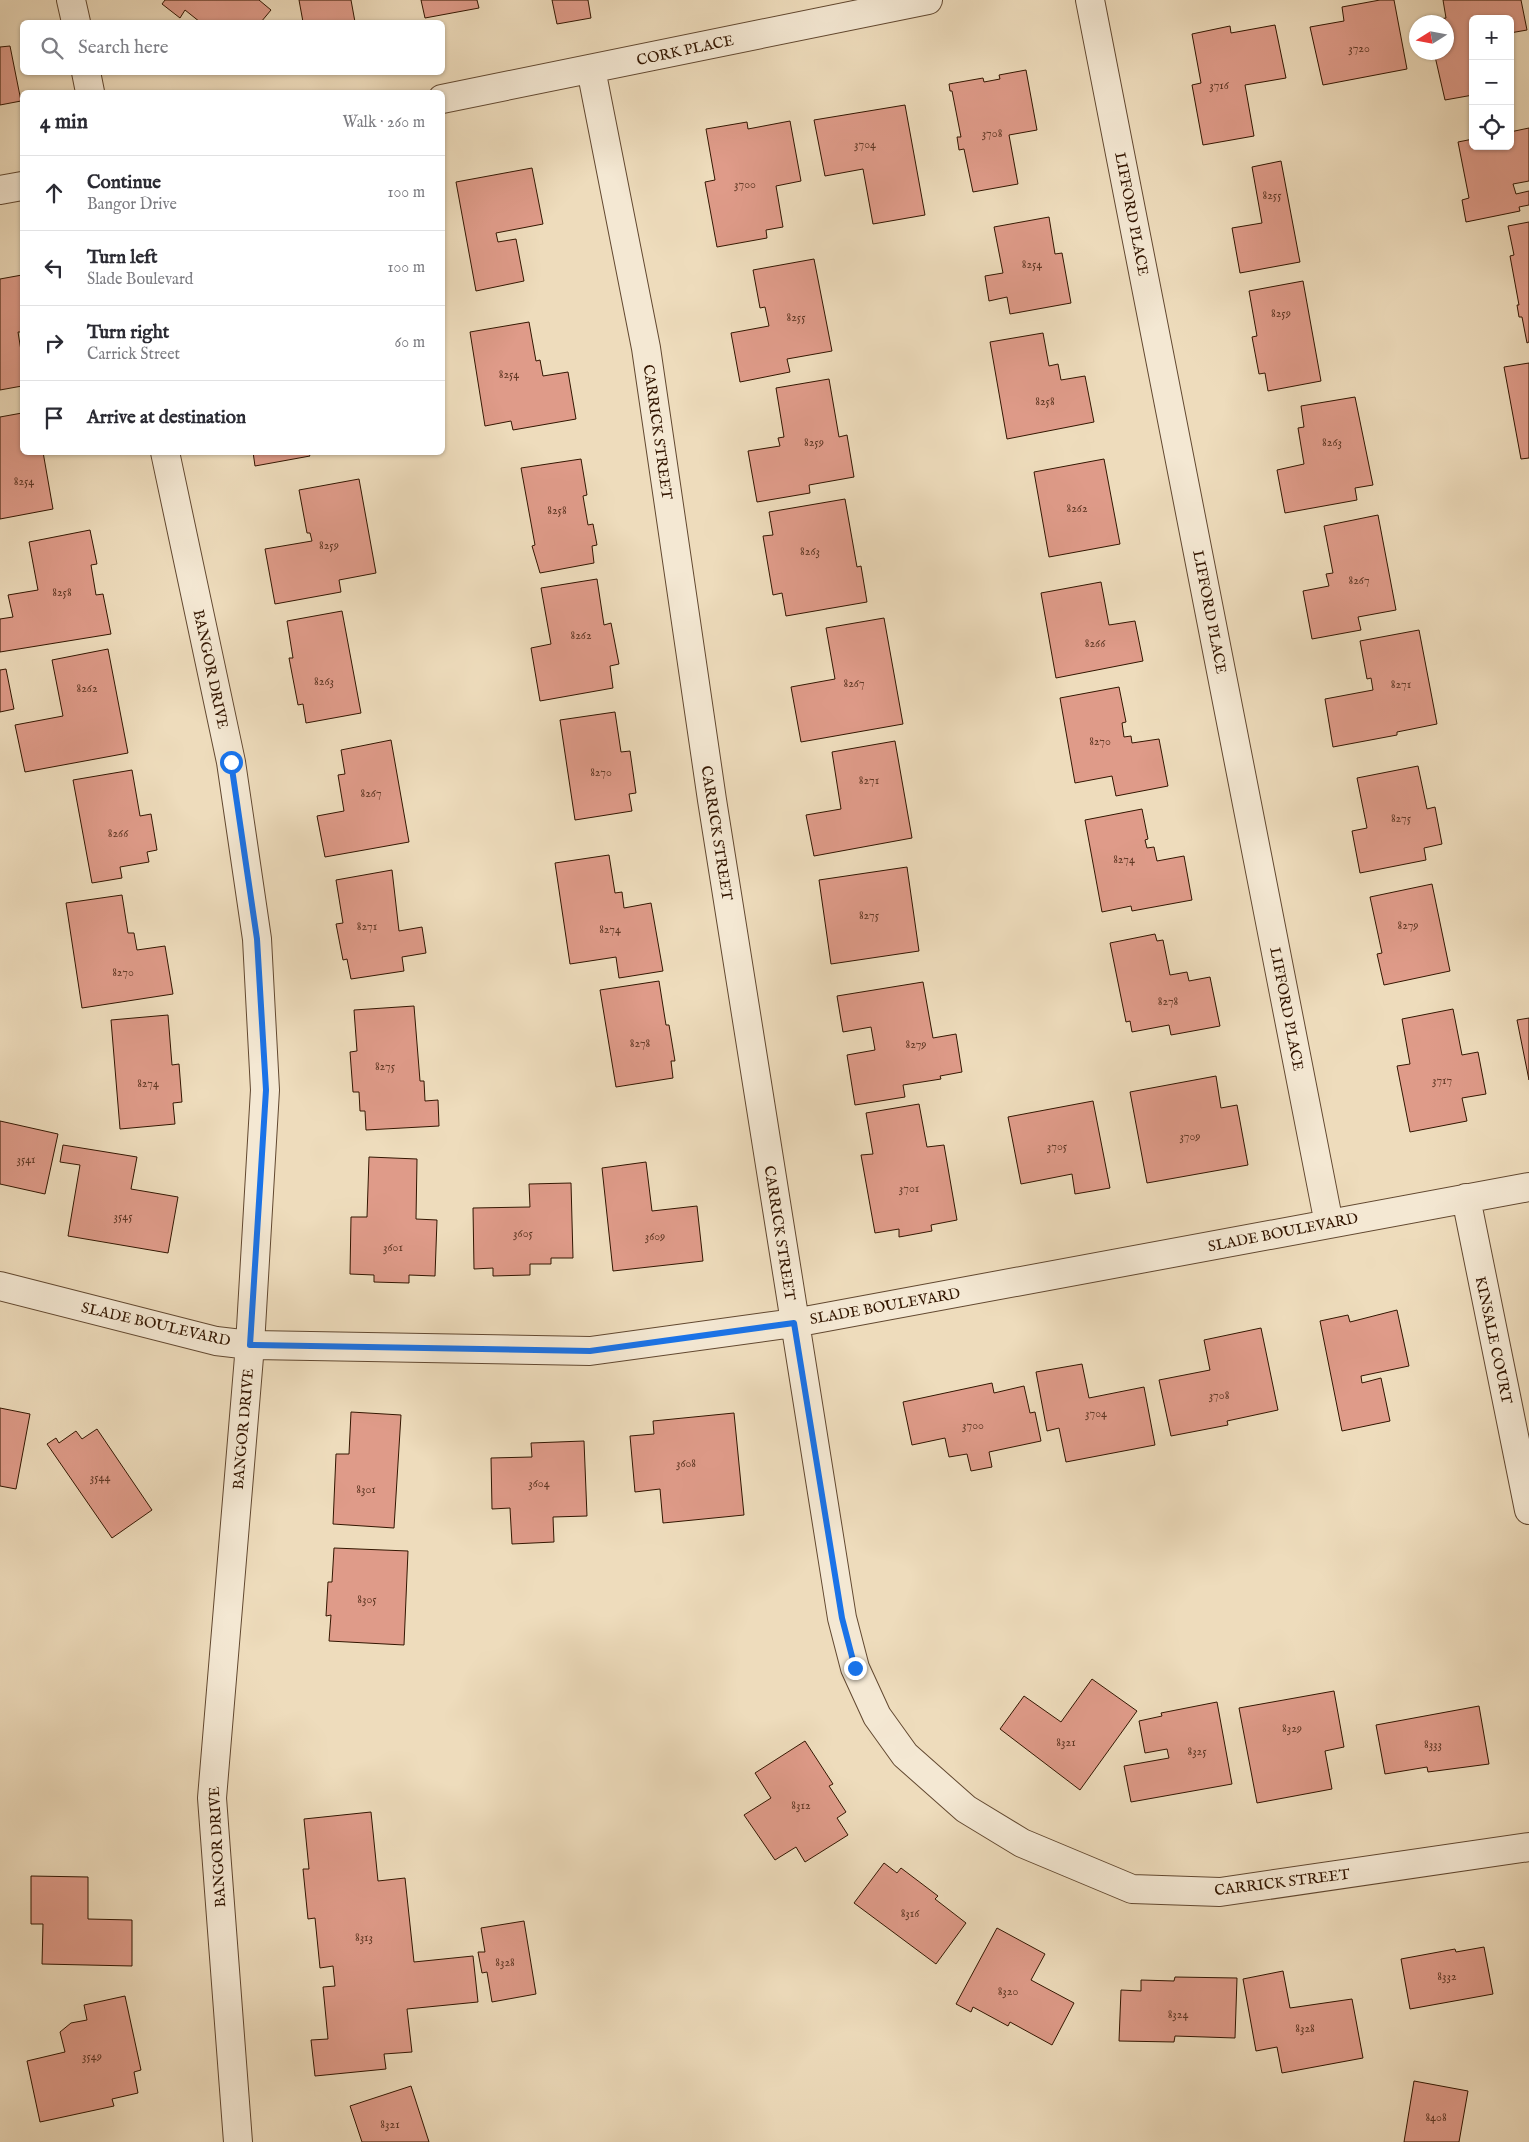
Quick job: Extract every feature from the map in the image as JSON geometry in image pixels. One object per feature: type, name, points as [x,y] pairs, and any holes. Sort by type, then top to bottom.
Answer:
[{"type":"street","points":[[71,0],[76,20]]},
{"type":"street","name":"CORK PLACE","points":[[445,98],[928,0]]},
{"type":"street","name":"LIFFORD PLACE","points":[[1090,0],[1329,1224]]},
{"type":"street","name":"CARRICK STREET","points":[[590,69],[646,348],[714,810],[842,1618],[855,1668],[877,1716],[905,1755],[966,1809],[1022,1843],[1132,1890],[1220,1892],[1529,1847]]},
{"type":"street","points":[[87,75],[90,90]]},
{"type":"street","points":[[0,190],[20,186]]},
{"type":"street","name":"BANGOR DRIVE","points":[[166,455],[231,762],[257,939],[266,1090],[250,1345],[212,1798],[238,2142]]},
{"type":"street","name":"SLADE BOULEVARD","points":[[0,1286],[216,1341],[250,1345],[590,1351],[794,1323],[1529,1187]]},
{"type":"street","name":"KINSALE COURT","points":[[1466,1198],[1529,1510]]},
{"type":"building","points":[[165,0],[259,0],[271,10],[263,20],[198,20],[185,10],[180,18],[162,4]]},
{"type":"building","points":[[299,0],[351,0],[355,20],[303,20]]},
{"type":"building","points":[[421,0],[477,0],[479,8],[425,18]]},
{"type":"building","points":[[552,0],[588,0],[591,18],[557,24]]},
{"type":"building","points":[[1380,0],[1394,0],[1407,69],[1323,85],[1310,27],[1344,21],[1342,7]]},
{"type":"building","points":[[1443,0],[1521,0],[1527,30],[1514,32],[1514,15],[1469,15],[1469,96],[1445,100],[1436,60],[1454,60],[1454,15],[1446,15]]},
{"type":"building","points":[[1275,25],[1286,78],[1245,85],[1254,136],[1203,145],[1192,85],[1201,83],[1192,34],[1230,26],[1231,33]]},
{"type":"building","points":[[10,46],[20,101],[0,105],[0,47]]},
{"type":"building","points":[[1026,70],[1037,130],[1009,135],[1018,184],[973,192],[964,149],[959,150],[957,137],[961,137],[949,84],[983,78],[984,82],[1000,79],[999,75]]},
{"type":"building","points":[[905,105],[925,215],[873,224],[863,169],[825,176],[814,120]]},
{"type":"building","points":[[790,121],[801,181],[776,186],[783,227],[766,230],[767,238],[717,247],[705,182],[715,180],[706,129],[747,122],[748,129]]},
{"type":"building","points":[[1529,128],[1529,181],[1513,184],[1516,194],[1529,191],[1529,205],[1519,207],[1520,211],[1466,222],[1462,200],[1469,198],[1458,142],[1469,140],[1469,150],[1514,150],[1514,131]]},
{"type":"building","points":[[1281,161],[1300,262],[1240,273],[1232,228],[1262,223],[1252,167]]},
{"type":"building","points":[[532,168],[543,224],[496,233],[498,242],[516,239],[524,281],[476,291],[456,182]]},
{"type":"building","points":[[1049,217],[1055,254],[1062,253],[1071,303],[1010,314],[1007,297],[989,301],[985,276],[1003,273],[994,227]]},
{"type":"building","points":[[1529,222],[1529,342],[1527,343],[1522,317],[1519,317],[1517,305],[1519,305],[1510,256],[1514,255],[1508,226]]},
{"type":"building","points":[[814,259],[832,351],[787,359],[790,372],[740,382],[731,333],[769,326],[765,307],[760,308],[753,270]]},
{"type":"building","points":[[20,275],[20,332],[18,332],[20,344],[20,386],[0,390],[0,279]]},
{"type":"building","points":[[1303,281],[1321,381],[1268,391],[1265,373],[1259,374],[1252,337],[1257,336],[1249,291]]},
{"type":"building","points":[[529,322],[536,361],[540,360],[543,376],[568,372],[576,419],[513,430],[511,421],[485,426],[470,332]]},
{"type":"building","points":[[1043,333],[1049,366],[1058,364],[1061,380],[1085,376],[1094,422],[1007,439],[990,342]]},
{"type":"building","points":[[1529,363],[1529,458],[1521,459],[1504,367]]},
{"type":"building","points":[[829,379],[839,437],[847,435],[854,477],[809,485],[810,493],[757,502],[748,451],[780,446],[778,438],[784,437],[776,388]]},
{"type":"building","points":[[1355,397],[1373,485],[1355,488],[1357,500],[1285,513],[1277,470],[1304,464],[1298,428],[1304,427],[1301,406]]},
{"type":"building","points":[[20,413],[20,455],[44,455],[53,509],[0,519],[0,417]]},
{"type":"building","points":[[253,455],[310,456],[255,466]]},
{"type":"building","points":[[581,459],[587,495],[583,496],[588,525],[593,524],[597,545],[592,546],[594,563],[540,573],[532,546],[535,545],[521,468]]},
{"type":"building","points":[[1104,459],[1120,544],[1049,557],[1034,472]]},
{"type":"building","points":[[359,479],[376,573],[339,580],[341,592],[275,604],[265,549],[312,541],[310,533],[307,533],[299,490]]},
{"type":"building","points":[[845,499],[857,567],[861,566],[867,602],[786,616],[782,593],[773,595],[763,536],[773,535],[769,512]]},
{"type":"building","points":[[1378,515],[1396,610],[1358,617],[1361,630],[1312,639],[1303,591],[1329,586],[1326,574],[1333,573],[1324,526]]},
{"type":"building","points":[[90,530],[97,564],[91,565],[96,595],[103,594],[111,634],[0,652],[0,619],[13,617],[8,595],[38,590],[29,542]]},
{"type":"building","points":[[597,579],[604,625],[611,623],[619,664],[610,666],[613,688],[540,701],[531,648],[551,644],[541,588]]},
{"type":"building","points":[[1101,582],[1109,625],[1135,621],[1143,661],[1056,678],[1041,593]]},
{"type":"building","points":[[342,611],[361,713],[306,723],[303,704],[298,705],[289,658],[293,658],[287,621]]},
{"type":"building","points":[[884,618],[903,724],[801,742],[791,687],[835,679],[826,628]]},
{"type":"building","points":[[1419,630],[1437,724],[1397,732],[1397,735],[1333,747],[1325,699],[1373,690],[1371,678],[1367,679],[1360,641]]},
{"type":"building","points":[[108,649],[128,753],[25,772],[15,725],[63,716],[52,660]]},
{"type":"building","points":[[6,669],[14,709],[0,712],[0,670]]},
{"type":"building","points":[[1119,687],[1126,722],[1122,723],[1124,737],[1131,736],[1132,743],[1159,739],[1168,786],[1116,796],[1112,776],[1075,783],[1060,698]]},
{"type":"building","points":[[615,712],[621,752],[630,751],[636,793],[629,794],[632,811],[575,820],[560,720]]},
{"type":"building","points":[[391,740],[409,842],[325,857],[317,816],[344,811],[338,775],[345,774],[341,750]]},
{"type":"building","points":[[895,741],[912,838],[814,856],[806,815],[841,809],[832,752]]},
{"type":"building","points":[[1418,766],[1427,809],[1435,807],[1442,844],[1424,848],[1426,860],[1360,873],[1352,831],[1367,828],[1357,778]]},
{"type":"building","points":[[132,770],[140,816],[151,814],[157,850],[147,852],[149,862],[120,867],[122,878],[92,883],[73,780]]},
{"type":"building","points":[[1142,809],[1148,839],[1145,840],[1147,848],[1154,847],[1157,861],[1184,856],[1192,900],[1132,911],[1131,906],[1102,912],[1085,820]]},
{"type":"building","points":[[609,855],[615,893],[622,892],[624,908],[651,903],[663,971],[619,978],[616,957],[570,964],[555,863]]},
{"type":"building","points":[[907,867],[919,951],[831,964],[819,880]]},
{"type":"building","points":[[392,870],[399,931],[422,927],[426,953],[402,957],[404,971],[351,979],[347,959],[343,960],[336,924],[343,923],[336,880]]},
{"type":"building","points":[[1432,884],[1450,971],[1384,985],[1377,954],[1382,953],[1370,897]]},
{"type":"building","points":[[122,895],[128,933],[134,933],[137,950],[165,946],[173,994],[82,1008],[66,903]]},
{"type":"building","points":[[1155,934],[1157,941],[1163,940],[1170,975],[1187,972],[1189,981],[1210,977],[1220,1026],[1171,1035],[1169,1025],[1132,1032],[1130,1021],[1126,1022],[1110,943]]},
{"type":"building","points":[[659,981],[666,1025],[669,1025],[675,1061],[671,1061],[673,1078],[616,1087],[600,990]]},
{"type":"building","points":[[923,982],[933,1038],[956,1034],[962,1072],[940,1076],[941,1079],[903,1085],[905,1097],[855,1105],[847,1055],[875,1050],[871,1027],[843,1032],[837,996]]},
{"type":"building","points":[[414,1006],[420,1081],[424,1081],[425,1101],[438,1100],[439,1126],[366,1130],[365,1111],[360,1111],[359,1092],[353,1092],[350,1052],[357,1051],[354,1010]]},
{"type":"building","points":[[1453,1009],[1462,1055],[1478,1052],[1486,1094],[1462,1098],[1467,1121],[1410,1132],[1397,1066],[1410,1064],[1402,1019]]},
{"type":"building","points":[[168,1015],[172,1065],[179,1064],[182,1102],[173,1103],[175,1124],[120,1129],[111,1020]]},
{"type":"building","points":[[1529,1018],[1529,1080],[1517,1020]]},
{"type":"building","points":[[1216,1076],[1221,1108],[1237,1105],[1248,1165],[1147,1183],[1130,1092]]},
{"type":"building","points":[[1093,1101],[1110,1188],[1075,1194],[1072,1174],[1021,1184],[1008,1117]]},
{"type":"building","points":[[919,1104],[927,1147],[944,1145],[957,1220],[931,1225],[932,1231],[899,1237],[899,1229],[875,1233],[861,1155],[873,1154],[866,1113]]},
{"type":"building","points":[[0,1121],[58,1134],[45,1194],[0,1184]]},
{"type":"building","points":[[63,1145],[137,1157],[131,1189],[178,1197],[168,1253],[68,1236],[80,1165],[60,1162]]},
{"type":"building","points":[[369,1157],[417,1159],[416,1219],[437,1220],[435,1276],[409,1275],[409,1283],[374,1282],[374,1275],[350,1274],[351,1217],[367,1217]]},
{"type":"building","points":[[646,1162],[652,1211],[697,1206],[703,1261],[613,1271],[602,1168]]},
{"type":"building","points":[[571,1183],[573,1258],[551,1258],[551,1264],[530,1264],[530,1275],[493,1276],[493,1268],[474,1269],[473,1208],[530,1207],[529,1184]]},
{"type":"building","points":[[1397,1310],[1409,1366],[1361,1376],[1362,1383],[1381,1378],[1390,1421],[1342,1431],[1320,1321],[1348,1315],[1350,1322]]},
{"type":"building","points":[[1261,1328],[1278,1410],[1227,1421],[1228,1425],[1171,1436],[1159,1380],[1210,1370],[1204,1340]]},
{"type":"building","points":[[1082,1364],[1089,1398],[1144,1387],[1155,1445],[1066,1462],[1059,1428],[1047,1431],[1036,1372]]},
{"type":"building","points":[[992,1383],[994,1393],[1024,1386],[1030,1413],[1035,1412],[1041,1441],[989,1452],[992,1467],[971,1471],[967,1454],[949,1457],[945,1438],[912,1445],[903,1402]]},
{"type":"building","points":[[0,1408],[30,1414],[16,1489],[0,1486]]},
{"type":"building","points":[[351,1412],[401,1415],[394,1528],[333,1524],[336,1454],[349,1454]]},
{"type":"building","points":[[734,1413],[744,1515],[663,1523],[660,1489],[635,1492],[630,1436],[654,1434],[653,1421]]},
{"type":"building","points":[[97,1429],[152,1510],[112,1538],[47,1444],[56,1438],[59,1443],[76,1431],[82,1439]]},
{"type":"building","points":[[584,1441],[587,1516],[553,1517],[554,1542],[512,1544],[510,1508],[492,1509],[491,1458],[532,1457],[531,1443]]},
{"type":"building","points":[[334,1548],[408,1551],[404,1645],[329,1641],[331,1615],[326,1616],[328,1582],[332,1582]]},
{"type":"building","points":[[1092,1679],[1137,1711],[1080,1790],[1000,1729],[1024,1696],[1061,1722]]},
{"type":"building","points":[[1334,1691],[1344,1747],[1325,1751],[1332,1789],[1257,1803],[1239,1708]]},
{"type":"building","points":[[1217,1702],[1232,1784],[1131,1802],[1124,1766],[1169,1758],[1167,1749],[1145,1753],[1139,1721],[1162,1716],[1161,1713]]},
{"type":"building","points":[[1479,1706],[1489,1764],[1428,1772],[1427,1767],[1385,1774],[1376,1725]]},
{"type":"building","points":[[805,1741],[833,1784],[829,1786],[846,1812],[837,1818],[848,1835],[805,1862],[796,1847],[775,1860],[744,1815],[771,1798],[755,1773]]},
{"type":"building","points":[[371,1812],[378,1881],[405,1878],[414,1962],[473,1956],[478,2002],[407,2009],[412,2052],[384,2054],[386,2069],[315,2076],[311,2040],[328,2039],[323,1987],[335,1986],[333,1966],[320,1968],[315,1918],[308,1919],[303,1869],[309,1869],[304,1819]]},
{"type":"building","points":[[884,1863],[897,1873],[901,1868],[938,1896],[935,1899],[966,1923],[936,1964],[854,1903]]},
{"type":"building","points":[[31,1876],[88,1877],[88,1919],[132,1920],[132,1966],[42,1964],[43,1924],[31,1924]]},
{"type":"building","points":[[524,1921],[536,1994],[492,2002],[487,1972],[482,1973],[478,1952],[485,1952],[481,1928]]},
{"type":"building","points":[[997,1928],[1045,1954],[1031,1980],[1074,2003],[1052,2045],[1010,2022],[1008,2026],[973,2007],[971,2012],[956,2004]]},
{"type":"building","points":[[1484,1947],[1493,1994],[1410,2009],[1401,1959],[1455,1949],[1456,1952]]},
{"type":"building","points":[[1283,1971],[1290,2008],[1352,1999],[1363,2058],[1282,2073],[1277,2047],[1256,2051],[1243,1979]]},
{"type":"building","points":[[1175,1977],[1237,1978],[1235,2038],[1175,2036],[1174,2042],[1119,2041],[1121,1990],[1141,1991],[1141,1980],[1174,1981]]},
{"type":"building","points":[[125,1996],[141,2070],[134,2072],[138,2093],[112,2099],[114,2106],[40,2122],[27,2061],[65,2052],[60,2032],[71,2023],[87,2020],[84,2005]]},
{"type":"building","points":[[1414,2081],[1468,2091],[1459,2142],[1404,2142]]},
{"type":"building","points":[[411,2086],[429,2142],[362,2142],[350,2106]]},
{"type":"route","points":[[231,762],[257,939],[266,1090],[250,1345],[590,1351],[794,1323],[842,1618],[855,1668]]}]
